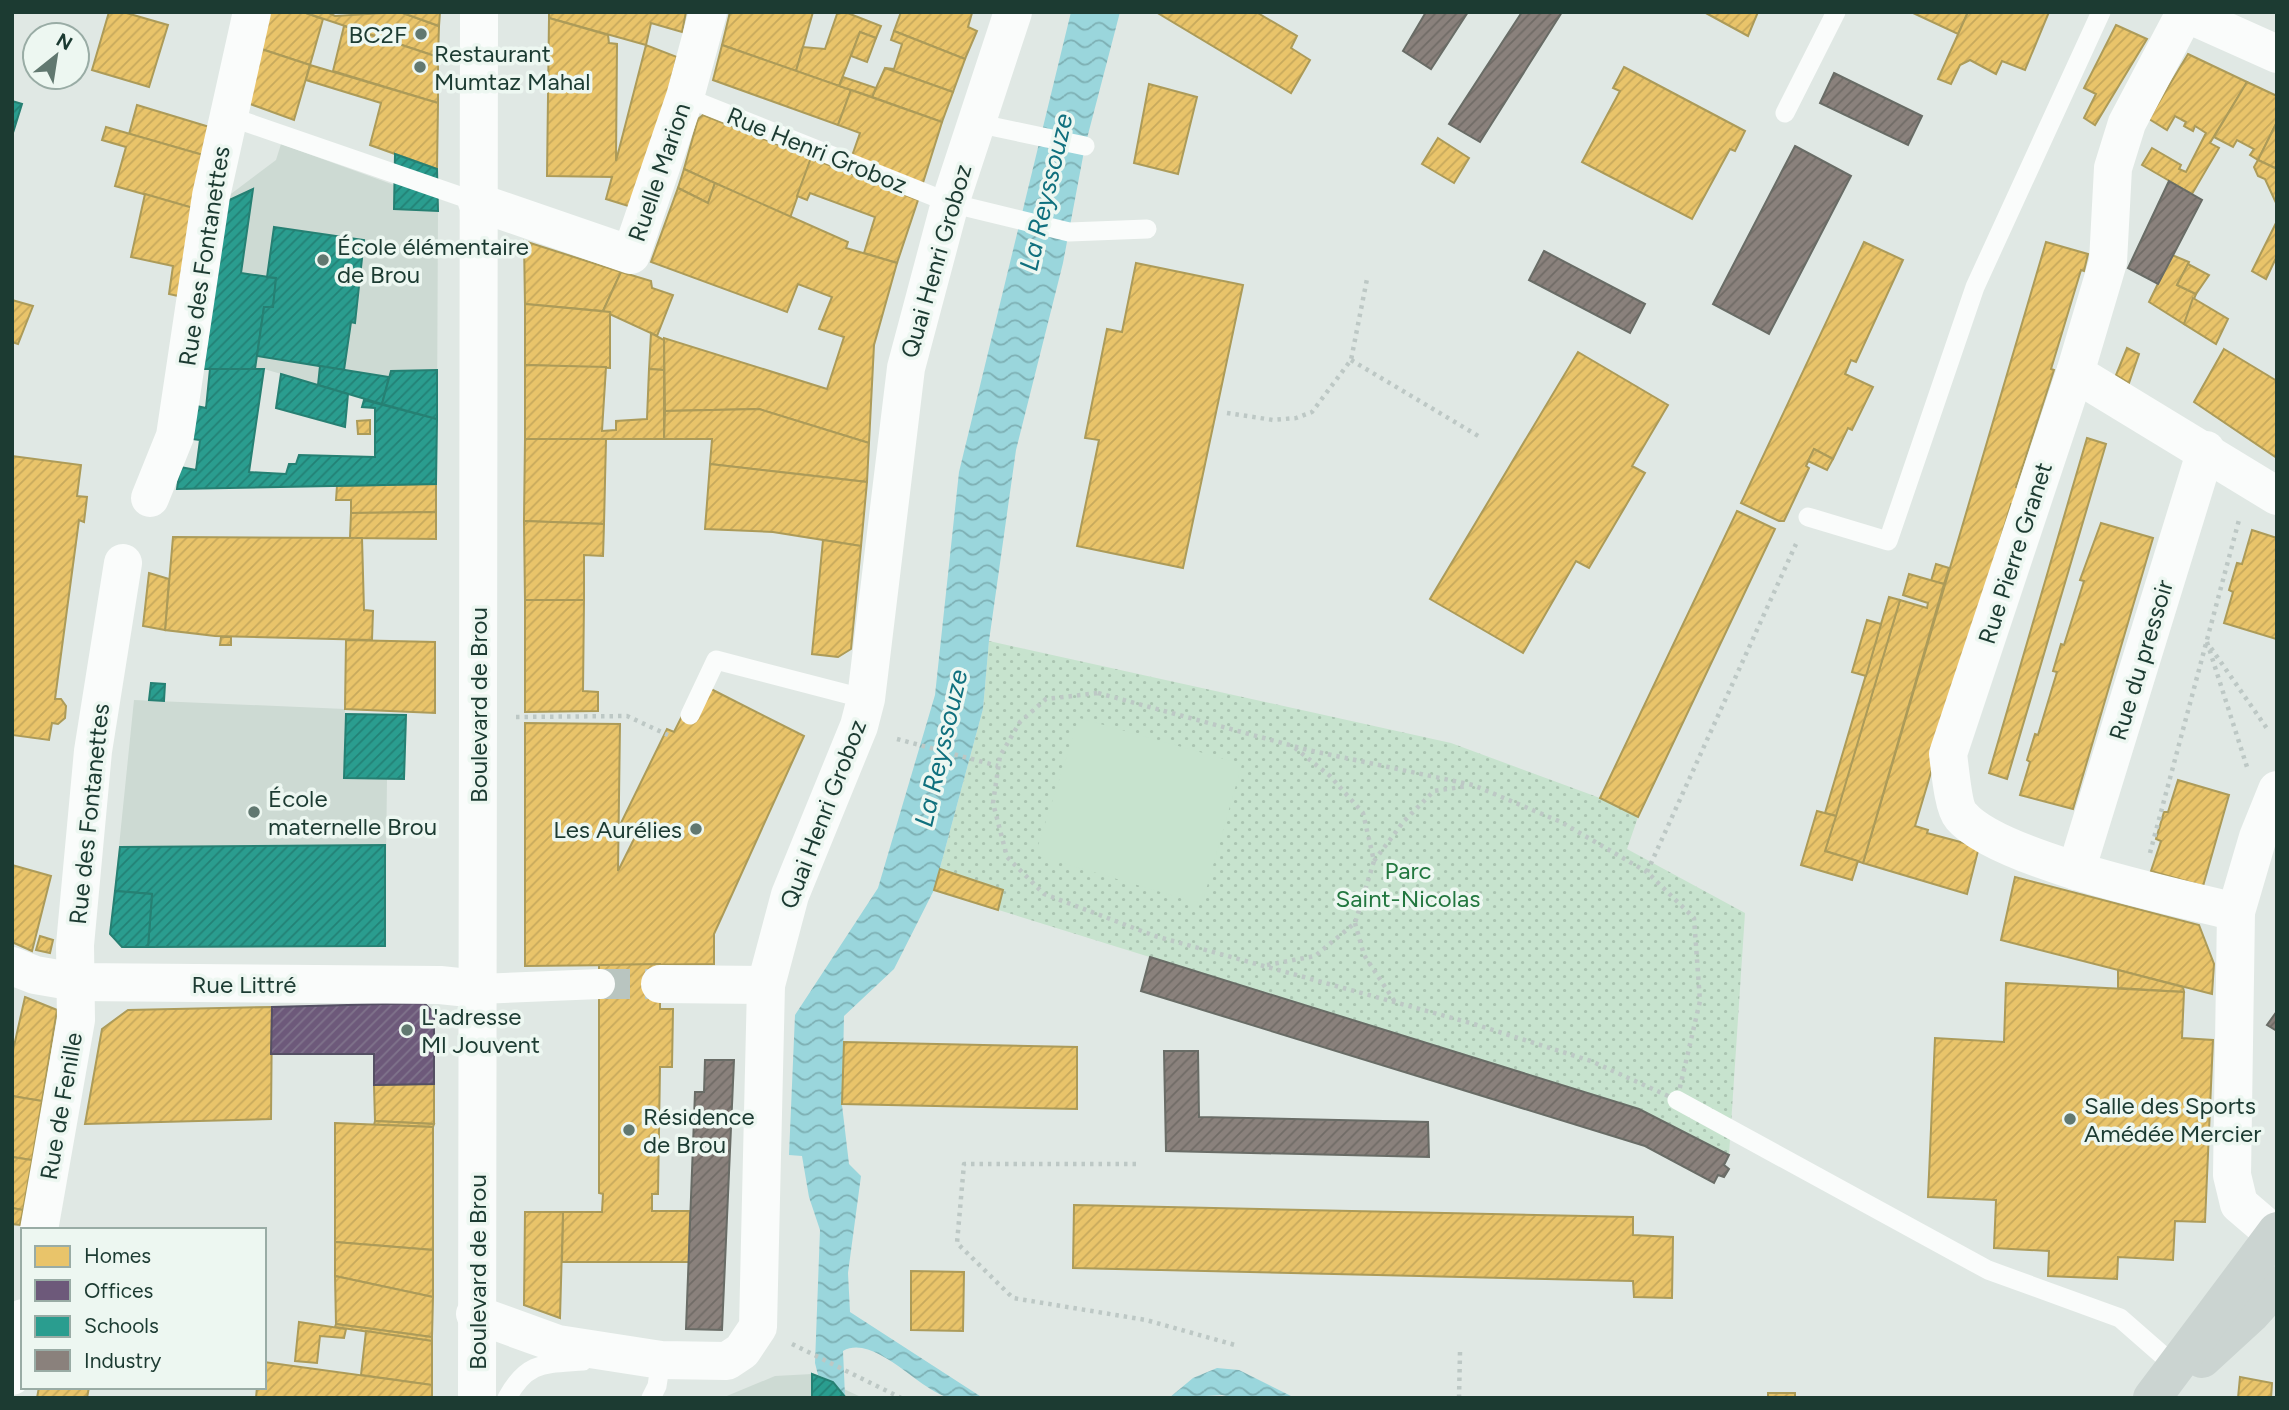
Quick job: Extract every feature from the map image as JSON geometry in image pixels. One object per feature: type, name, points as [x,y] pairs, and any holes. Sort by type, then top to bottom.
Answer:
[{"type":"main road","points":[[2152,1398],[2167,1382],[2276,1233]]},
{"type":"main road","points":[[2167,1382],[2251,1314],[2277,1284]]},
{"type":"street","name":"Rue des Fontanettes","points":[[150,498],[175,436],[211,196],[252,12]]},
{"type":"street","name":"Boulevard de Brou","points":[[477,1398],[475,1314],[479,12]]},
{"type":"street","name":"Ruelle Marion","points":[[477,202],[631,256],[685,97],[708,12]]},
{"type":"street","name":"Quai Henri Groboz","points":[[475,1314],[558,1344],[649,1359],[727,1361],[742,1351],[758,1327],[766,985],[790,895],[859,726],[866,699],[906,368],[950,203],[1013,12]]},
{"type":"street","points":[[2184,13],[2277,54]]},
{"type":"street","name":"Rue Pierre Granet","points":[[2184,13],[2127,122],[2113,169],[2108,262],[2075,373],[1948,754],[1958,814],[1972,827],[2007,845],[2076,871],[2236,912]]},
{"type":"street","points":[[2075,373],[2264,487]]},
{"type":"street","name":"Rue du pressoir","points":[[2076,871],[2206,450]]},
{"type":"street","name":"Rue des Fontanettes","points":[[76,982],[75,945],[93,751],[123,563]]},
{"type":"street","points":[[2263,783],[2258,837],[2236,912],[2232,1175],[2239,1204],[2276,1233]]},
{"type":"street","name":"Rue Littré","points":[[12,966],[35,975],[76,982],[440,985],[478,989]]},
{"type":"street","name":"Rue de Fenille","points":[[39,1228],[76,1020],[76,982]]},
{"type":"street","points":[[478,989],[600,984]]},
{"type":"street","points":[[660,984],[766,985]]},
{"type":"street","points":[[12,1376],[21,1329]]},
{"type":"lane","points":[[1785,113],[1836,12]]},
{"type":"lane","points":[[1808,517],[1888,541],[1975,287],[2101,12]]},
{"type":"lane","name":"Rue Henri Groboz","points":[[685,97],[950,203],[1069,232],[1147,229]]},
{"type":"lane","points":[[228,116],[477,202]]},
{"type":"lane","points":[[976,123],[1085,146]]},
{"type":"lane","points":[[690,715],[716,660],[866,699]]},
{"type":"lane","points":[[1677,1100],[1988,1270],[2120,1318],[2167,1382]]},
{"type":"lane","points":[[507,1398],[521,1376],[533,1367],[649,1359],[657,1386],[651,1398]]},
{"type":"path","points":[[1227,413],[1273,420],[1296,418],[1312,412],[1351,360],[1367,279]]},
{"type":"path","points":[[1351,360],[1480,437]]},
{"type":"path","points":[[2141,888],[2206,642],[2264,487]]},
{"type":"path","points":[[1647,872],[1808,517]]},
{"type":"path","points":[[2206,642],[2268,730]]},
{"type":"path","points":[[2206,642],[2263,783]]},
{"type":"path","points":[[1098,693],[1291,745],[1473,785],[1561,822],[1647,872],[1694,918],[1700,1001],[1677,1100],[1591,1061],[1395,1002],[1155,936],[1044,894],[1007,858],[993,803],[998,766],[1020,722],[1046,699],[1098,693]]},
{"type":"path","points":[[478,717],[627,716],[678,740]]},
{"type":"path","points":[[897,739],[998,766]]},
{"type":"path","points":[[1291,745],[1330,776],[1363,813],[1374,861]]},
{"type":"path","points":[[1395,1002],[1364,955],[1355,923],[1374,861],[1404,821],[1434,791],[1473,785]]},
{"type":"path","points":[[1263,965],[1315,956],[1355,923]]},
{"type":"path","points":[[1136,1164],[964,1164],[957,1243],[1013,1298],[1146,1320],[1235,1345]]},
{"type":"path","points":[[800,1348],[901,1398]]},
{"type":"path","points":[[1459,1398],[1460,1352]]},
{"type":"shaded area","name":"École élémentaire de Brou","points":[[281,144],[394,185],[394,209],[438,211],[437,419],[264,369],[192,370],[219,203],[276,160]]},
{"type":"shaded area","name":"École maternelle Brou","points":[[134,700],[345,709],[344,777],[387,779],[385,946],[122,947],[110,934]]},
{"type":"shaded area","points":[[812,1374],[863,1398],[722,1398],[775,1376]]},
{"type":"green space","name":"Parc Saint-Nicolas","points":[[989,641],[1451,743],[1600,798],[1638,817],[1627,849],[1745,913],[1729,1155],[1639,1109],[934,890],[983,709]]},
{"type":"green space","points":[[1079,718],[1242,764],[1202,904],[1035,855]]},
{"type":"water","name":"La Reyssouze","points":[[1071,12],[1120,12],[1085,146],[1063,263],[1016,450],[989,641],[983,709],[934,890],[894,969],[844,1016],[842,1105],[849,1164],[861,1176],[848,1273],[850,1312],[983,1398],[954,1399],[938,1394],[883,1356],[856,1348],[843,1351],[845,1396],[833,1382],[818,1375],[815,1363],[820,1230],[809,1197],[802,1156],[789,1155],[795,1015],[878,888],[935,695],[959,472]]},
{"type":"water","points":[[1217,1368],[1239,1370],[1295,1398],[1235,1398],[1222,1395],[1169,1398],[1193,1378]]},
{"type":"building: Homes","points":[[109,12],[123,12],[168,25],[149,87],[92,70]]},
{"type":"building: Homes","points":[[261,12],[303,12],[323,19],[310,65],[252,46]]},
{"type":"building: Homes","points":[[303,12],[327,12],[335,16],[400,12],[439,26],[438,57]]},
{"type":"building: Homes","points":[[400,12],[440,12],[439,26]]},
{"type":"building: Homes","points":[[549,12],[686,12],[682,32],[651,23],[646,45],[549,18]]},
{"type":"building: Homes","points":[[730,12],[813,12],[796,71],[722,45]]},
{"type":"building: Homes","points":[[845,12],[881,26],[876,38],[860,32],[839,86],[796,71],[803,47],[825,49],[837,14]]},
{"type":"building: Homes","points":[[901,12],[972,13],[968,27],[977,31],[965,59],[894,31]]},
{"type":"building: Homes","points":[[1156,12],[1256,12],[1297,36],[1291,48],[1310,60],[1291,93]]},
{"type":"building: Homes","points":[[1704,12],[1758,12],[1748,36]]},
{"type":"building: Homes","points":[[1911,12],[1968,12],[1958,34]]},
{"type":"building: Homes","points":[[1968,12],[2049,12],[2025,70],[2002,61],[1996,74],[1970,60],[1960,65],[1951,84],[1938,79]]},
{"type":"building: Homes","points":[[549,18],[608,35],[609,43],[617,44],[616,161],[646,45],[677,57],[638,209],[606,199],[612,177],[547,176]]},
{"type":"building: Homes","points":[[2116,25],[2147,39],[2095,125],[2084,118],[2096,94],[2084,88]]},
{"type":"building: Homes","points":[[344,26],[438,57],[438,103],[333,71]]},
{"type":"building: Homes","points":[[894,31],[965,59],[953,92],[885,68],[894,69],[902,44],[891,40]]},
{"type":"building: Homes","points":[[860,32],[876,38],[867,62],[851,56]]},
{"type":"building: Homes","points":[[722,45],[851,90],[838,125],[713,80]]},
{"type":"building: Homes","points":[[252,46],[310,65],[294,120],[242,101]]},
{"type":"building: Homes","points":[[2188,54],[2247,82],[2210,143],[2219,148],[2192,194],[2142,165],[2152,148],[2181,165],[2179,169],[2186,172],[2206,133],[2195,126],[2193,131],[2184,126],[2186,122],[2175,116],[2167,130],[2149,119]]},
{"type":"building: Homes","points":[[310,65],[438,103],[437,169],[370,145],[381,103],[306,80]]},
{"type":"building: Homes","points":[[1624,67],[1745,131],[1735,151],[1730,149],[1692,219],[1582,162],[1620,91],[1613,88]]},
{"type":"building: Homes","points":[[885,68],[953,92],[942,122],[872,97]]},
{"type":"building: Homes","points":[[843,77],[876,88],[872,97],[839,86]]},
{"type":"building: Homes","points":[[2247,82],[2277,96],[2277,122],[2258,160],[2250,155],[2254,149],[2237,140],[2233,147],[2214,137]]},
{"type":"building: Homes","points":[[1149,84],[1197,97],[1178,174],[1134,163]]},
{"type":"building: Homes","points":[[851,90],[942,122],[922,186],[852,156],[860,133],[838,125]]},
{"type":"building: Homes","points":[[137,105],[216,129],[210,157],[129,134]]},
{"type":"building: Homes","points":[[703,115],[811,158],[790,218],[684,169],[698,119]]},
{"type":"building: Homes","points":[[2277,122],[2277,169],[2258,160]]},
{"type":"building: Homes","points":[[106,127],[210,157],[200,210],[115,186],[126,147],[102,140]]},
{"type":"building: Homes","points":[[1438,138],[1469,158],[1454,183],[1422,164]]},
{"type":"building: Homes","points":[[811,158],[918,200],[897,263],[864,253],[875,217],[810,193],[807,200],[797,196]]},
{"type":"building: Homes","points":[[2258,160],[2277,169],[2277,205],[2265,179],[2258,176],[2254,167]]},
{"type":"building: Homes","points":[[684,169],[715,183],[708,203],[678,188]]},
{"type":"building: Homes","points":[[715,183],[848,242],[846,248],[897,263],[874,345],[869,443],[759,409],[665,411],[664,338],[827,389],[844,337],[819,329],[832,297],[798,284],[787,312],[651,262],[678,188],[708,203]]},
{"type":"building: Homes","points":[[145,194],[200,210],[187,298],[169,294],[173,266],[131,257]]},
{"type":"building: Homes","points":[[2277,221],[2277,256],[2266,279],[2252,271]]},
{"type":"building: Homes","points":[[524,241],[621,272],[603,311],[525,304]]},
{"type":"building: Homes","points":[[1864,242],[1903,260],[1856,362],[1851,360],[1845,374],[1873,387],[1852,430],[1848,428],[1833,459],[1814,449],[1806,466],[1809,468],[1784,521],[1779,521],[1741,503]]},
{"type":"building: Homes","points":[[2046,242],[2088,254],[2051,369],[2054,370],[2016,487],[2019,488],[2014,505],[2011,504],[1915,826],[1928,830],[1927,833],[1979,847],[1967,894],[1863,863]]},
{"type":"building: Homes","points":[[2172,255],[2189,262],[2177,285],[2196,294],[2184,324],[2149,302]]},
{"type":"building: Homes","points":[[1136,263],[1243,285],[1183,568],[1077,546],[1099,440],[1085,438],[1107,329],[1122,332]]},
{"type":"building: Homes","points":[[2188,264],[2209,275],[2196,294],[2177,285]]},
{"type":"building: Homes","points":[[621,272],[651,281],[652,288],[673,295],[657,336],[603,311]]},
{"type":"building: Homes","points":[[2193,298],[2228,319],[2216,344],[2184,324]]},
{"type":"building: Homes","points":[[12,300],[33,306],[18,344],[12,342]]},
{"type":"building: Homes","points":[[525,304],[610,312],[610,368],[525,365]]},
{"type":"building: Homes","points":[[651,333],[664,340],[664,370],[649,369]]},
{"type":"building: Homes","points":[[2127,348],[2139,354],[2129,383],[2116,375]]},
{"type":"building: Homes","points":[[2224,349],[2277,381],[2277,458],[2194,402]]},
{"type":"building: Homes","points":[[1578,352],[1668,405],[1632,466],[1645,473],[1589,568],[1576,561],[1523,653],[1430,599]]},
{"type":"building: Homes","points":[[525,365],[606,367],[602,431],[616,430],[616,421],[647,419],[649,369],[664,370],[664,439],[525,439]]},
{"type":"building: Homes","points":[[759,409],[869,443],[867,482],[710,464],[712,439],[664,439],[665,411]]},
{"type":"building: Homes","points":[[370,420],[370,434],[358,434],[357,421]]},
{"type":"building: Homes","points":[[2087,438],[2106,444],[2007,779],[1989,773]]},
{"type":"building: Homes","points":[[525,439],[606,439],[604,524],[524,521]]},
{"type":"building: Homes","points":[[1814,449],[1833,459],[1827,470],[1808,461]]},
{"type":"building: Homes","points":[[12,456],[81,465],[77,496],[87,497],[84,522],[79,520],[55,699],[61,699],[66,706],[65,718],[58,724],[52,723],[49,740],[12,735]]},
{"type":"building: Homes","points":[[710,464],[867,482],[861,546],[773,532],[705,529]]},
{"type":"building: Homes","points":[[436,484],[436,512],[351,513],[351,500],[336,500],[337,486]]},
{"type":"building: Homes","points":[[1737,511],[1775,529],[1638,817],[1600,798]]},
{"type":"building: Homes","points":[[436,512],[436,539],[350,538],[351,513]]},
{"type":"building: Homes","points":[[524,521],[604,524],[603,556],[584,555],[584,600],[525,600]]},
{"type":"building: Homes","points":[[2101,523],[2153,538],[2073,809],[2020,795],[2030,762],[2027,760],[2035,734],[2038,735],[2057,672],[2053,671],[2061,644],[2064,645],[2084,581],[2080,580]]},
{"type":"building: Homes","points":[[2252,530],[2277,538],[2276,639],[2224,623],[2233,592],[2229,590],[2237,563],[2242,564]]},
{"type":"building: Homes","points":[[173,537],[362,538],[364,610],[373,611],[372,640],[215,636],[165,630]]},
{"type":"building: Homes","points":[[823,540],[861,546],[851,649],[838,657],[812,654]]},
{"type":"building: Homes","points":[[1936,564],[1949,568],[1944,584],[1931,581]]},
{"type":"building: Homes","points":[[149,573],[169,579],[165,630],[143,626]]},
{"type":"building: Homes","points":[[1909,574],[1944,584],[1863,863],[1825,851],[1900,600],[1927,608],[1928,603],[1903,595]]},
{"type":"building: Homes","points":[[1889,597],[1900,600],[1836,816],[1825,813]]},
{"type":"building: Homes","points":[[525,600],[584,600],[583,691],[598,692],[598,711],[525,712]]},
{"type":"building: Homes","points":[[1867,620],[1881,624],[1866,676],[1852,672]]},
{"type":"building: Homes","points":[[221,637],[231,637],[231,645],[220,645]]},
{"type":"building: Homes","points":[[346,640],[435,642],[435,713],[345,709]]},
{"type":"building: Homes","name":"Les Aurélies","points":[[709,688],[804,736],[714,934],[714,964],[525,966],[525,723],[620,724],[618,871],[637,833],[620,825],[667,729],[674,732],[684,712]]},
{"type":"building: Homes","points":[[2178,780],[2229,795],[2203,886],[2151,871],[2161,841],[2156,839],[2164,812],[2168,812]]},
{"type":"building: Homes","points":[[1817,811],[1836,816],[1825,851],[1858,861],[1852,880],[1801,865]]},
{"type":"building: Homes","points":[[12,865],[51,876],[32,951],[12,942]]},
{"type":"building: Homes","points":[[940,869],[1003,890],[998,910],[934,890]]},
{"type":"building: Homes","points":[[2015,877],[2199,925],[2214,964],[2212,994],[2001,940]]},
{"type":"building: Homes","points":[[40,936],[53,940],[50,953],[36,950]]},
{"type":"building: Homes","name":"Résidence de Brou","points":[[660,964],[660,1009],[673,1009],[672,1067],[660,1067],[658,1194],[652,1194],[652,1211],[690,1211],[689,1262],[562,1262],[563,1212],[602,1212],[603,1194],[599,1193],[599,965]]},
{"type":"building: Homes","points":[[2118,970],[2183,987],[2184,992],[2118,988]]},
{"type":"building: Homes","name":"Salle des Sports Amédée Mercier","points":[[2006,983],[2184,992],[2182,1038],[2213,1040],[2205,1222],[2175,1221],[2173,1260],[2118,1257],[2117,1279],[2048,1276],[2049,1251],[1994,1248],[1996,1200],[1928,1197],[1935,1038],[2004,1042]]},
{"type":"building: Homes","points":[[25,997],[57,1010],[42,1101],[12,1096],[12,1055]]},
{"type":"building: Homes","points":[[272,1007],[271,1119],[85,1124],[102,1029],[128,1010]]},
{"type":"building: Homes","points":[[844,1042],[1077,1047],[1077,1109],[842,1104]]},
{"type":"building: Homes","points":[[434,1084],[434,1124],[375,1121],[374,1085]]},
{"type":"building: Homes","points":[[12,1096],[42,1101],[32,1160],[12,1157]]},
{"type":"building: Homes","points":[[375,1121],[434,1124],[433,1127],[374,1125]]},
{"type":"building: Homes","points":[[335,1123],[433,1127],[433,1250],[335,1242]]},
{"type":"building: Homes","points":[[12,1157],[32,1160],[23,1210],[12,1208]]},
{"type":"building: Homes","points":[[1074,1205],[1633,1217],[1633,1235],[1673,1237],[1672,1298],[1634,1297],[1633,1281],[1073,1268]]},
{"type":"building: Homes","points":[[12,1208],[23,1210],[20,1225],[12,1224]]},
{"type":"building: Homes","points":[[525,1212],[563,1212],[560,1318],[524,1305]]},
{"type":"building: Homes","points":[[335,1242],[433,1250],[433,1297],[335,1276]]},
{"type":"building: Homes","points":[[911,1271],[964,1272],[963,1331],[911,1330]]},
{"type":"building: Homes","points":[[335,1276],[433,1297],[432,1337],[336,1324]]},
{"type":"building: Homes","points":[[299,1322],[346,1329],[344,1338],[320,1336],[317,1363],[295,1361]]},
{"type":"building: Homes","points":[[336,1324],[432,1337],[432,1341],[335,1327]]},
{"type":"building: Homes","points":[[366,1331],[432,1341],[432,1385],[361,1375]]},
{"type":"building: Homes","points":[[266,1362],[432,1385],[432,1398],[256,1398],[257,1389],[266,1389]]},
{"type":"building: Homes","points":[[2240,1377],[2272,1383],[2271,1398],[2238,1398]]},
{"type":"building: Homes","points":[[39,1389],[89,1389],[87,1398],[37,1398]]},
{"type":"building: Homes","points":[[1768,1393],[1795,1393],[1795,1398],[1768,1398]]},
{"type":"building: Offices","points":[[424,1003],[434,1013],[434,1084],[374,1085],[374,1054],[271,1054],[272,1007]]},
{"type":"building: Schools","points":[[12,101],[22,104],[12,136]]},
{"type":"building: Schools","points":[[395,154],[437,169],[438,211],[394,209]]},
{"type":"building: Schools","points":[[253,189],[241,273],[276,278],[273,307],[264,307],[255,369],[201,369],[223,203]]},
{"type":"building: Schools","points":[[274,227],[364,240],[355,323],[351,322],[344,370],[257,356],[264,307],[273,307],[276,278],[267,277]]},
{"type":"building: Schools","points":[[320,366],[389,377],[382,404],[318,385]]},
{"type":"building: Schools","points":[[210,369],[264,369],[249,472],[286,474],[289,464],[296,464],[299,455],[375,457],[375,408],[362,407],[364,400],[437,419],[436,484],[177,489],[180,467],[196,470],[200,440],[184,438],[196,406],[206,408]]},
{"type":"building: Schools","points":[[437,370],[437,419],[382,404],[391,371]]},
{"type":"building: Schools","points":[[281,374],[348,394],[345,427],[276,408]]},
{"type":"building: Schools","points":[[151,683],[165,684],[164,701],[149,700]]},
{"type":"building: Schools","points":[[346,714],[406,715],[404,779],[344,778]]},
{"type":"building: Schools","points":[[385,845],[385,946],[148,947],[152,894],[115,891],[120,847]]},
{"type":"building: Schools","points":[[115,891],[152,894],[148,947],[122,947],[110,934]]},
{"type":"building: Schools","points":[[812,1374],[833,1382],[846,1398],[812,1398]]},
{"type":"building: Industry","points":[[1426,12],[1468,12],[1431,69],[1403,51]]},
{"type":"building: Industry","points":[[1522,12],[1562,12],[1480,142],[1449,124]]},
{"type":"building: Industry","points":[[1834,73],[1922,116],[1908,145],[1820,103]]},
{"type":"building: Industry","points":[[1795,146],[1851,176],[1769,334],[1713,304]]},
{"type":"building: Industry","points":[[2169,181],[2202,200],[2158,284],[2128,268]]},
{"type":"building: Industry","points":[[1544,251],[1645,304],[1630,333],[1529,280]]},
{"type":"building: Industry","points":[[1150,957],[1639,1109],[1729,1155],[1724,1165],[1729,1169],[1724,1177],[1718,1175],[1714,1183],[1645,1146],[1141,991]]},
{"type":"building: Industry","points":[[2277,1011],[2277,1031],[2267,1025]]},
{"type":"building: Industry","points":[[1164,1051],[1198,1051],[1199,1117],[1428,1122],[1429,1157],[1166,1151]]},
{"type":"building: Industry","points":[[705,1060],[734,1060],[722,1330],[686,1329],[695,1092],[704,1092]]},
{"type":"tunnel","points":[[600,984],[660,984]]},
{"type":"place","name":"BC2F","points":[[421,34]]},
{"type":"place","name":"Restaurant Mumtaz Mahal","points":[[420,67]]},
{"type":"place","name":"École élémentaire de Brou","points":[[323,260]]},
{"type":"place","name":"École maternelle Brou","points":[[254,812]]},
{"type":"place","name":"Les Aurélies","points":[[696,829]]},
{"type":"place","name":"L'adresse Ml Jouvent","points":[[407,1030]]},
{"type":"place","name":"Salle des Sports Amédée Mercier","points":[[2070,1119]]},
{"type":"place","name":"Résidence de Brou","points":[[629,1130]]}]
